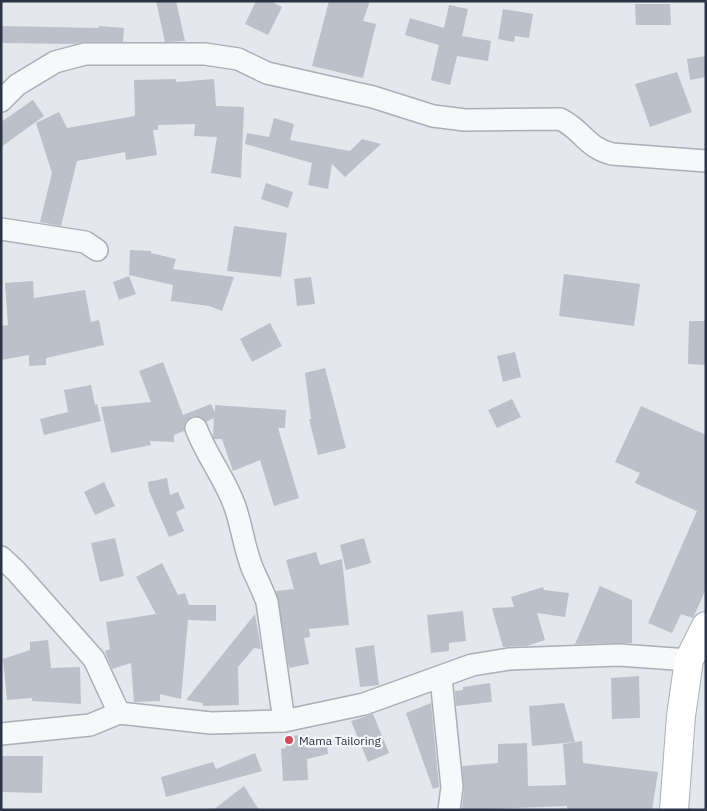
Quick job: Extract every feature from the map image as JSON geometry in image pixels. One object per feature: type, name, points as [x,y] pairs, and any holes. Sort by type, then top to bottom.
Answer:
[{"type":"street","points":[[1,101],[17,85],[55,62],[85,54],[205,54],[238,59],[267,73],[374,97],[433,116],[464,120],[560,119],[570,124],[588,143],[600,151],[612,154],[706,161]]},
{"type":"street","points":[[1,229],[85,242],[97,250]]},
{"type":"street","points":[[196,428],[205,452],[220,473],[235,505],[253,571],[261,584],[267,602],[284,721]]},
{"type":"street","points":[[1,557],[16,571],[94,659],[119,713]]},
{"type":"street","points":[[674,810],[681,716],[689,660],[706,626]]},
{"type":"street","points":[[1,734],[90,725],[119,713],[211,723],[284,721],[364,704],[441,678],[472,665],[509,659],[619,655],[689,660]]},
{"type":"street","points":[[441,678],[452,786],[449,810]]},
{"type":"building","points":[[156,1],[176,1],[185,41],[165,42]]},
{"type":"building","points":[[256,1],[270,1],[282,7],[268,35],[245,24]]},
{"type":"building","points":[[329,1],[370,1],[363,21],[376,24],[363,78],[312,66]]},
{"type":"building","points":[[635,4],[670,4],[671,25],[636,25]]},
{"type":"building","points":[[449,5],[468,9],[462,36],[491,41],[488,61],[457,56],[450,85],[431,80],[439,45],[405,35],[410,18],[444,28]]},
{"type":"building","points":[[503,9],[533,14],[529,38],[515,36],[514,42],[498,39]]},
{"type":"building","points":[[1,26],[99,28],[99,26],[124,28],[123,42],[85,42],[75,44],[1,43]]},
{"type":"building","points":[[706,56],[706,77],[690,80],[687,59]]},
{"type":"building","points":[[677,72],[692,112],[650,127],[635,84]]},
{"type":"building","points":[[176,79],[176,82],[214,79],[216,106],[244,107],[241,178],[211,173],[217,137],[194,136],[195,124],[158,125],[158,130],[153,130],[157,155],[126,160],[125,152],[77,161],[61,226],[40,222],[52,173],[36,123],[59,112],[67,128],[135,116],[134,80]]},
{"type":"building","points":[[33,100],[44,116],[1,147],[1,122]]},
{"type":"building","points":[[274,118],[294,124],[290,140],[350,151],[362,139],[381,144],[345,177],[332,164],[328,189],[308,185],[312,163],[245,144],[247,133],[269,137]]},
{"type":"building","points":[[266,183],[293,192],[288,208],[261,199]]},
{"type":"building","points":[[234,226],[287,233],[281,277],[227,271]]},
{"type":"building","points":[[130,250],[151,251],[151,253],[176,259],[173,269],[234,277],[222,311],[209,306],[171,301],[173,285],[129,275]]},
{"type":"building","points":[[564,274],[640,284],[634,326],[559,316]]},
{"type":"building","points":[[129,276],[136,294],[119,300],[113,282]]},
{"type":"building","points":[[311,277],[315,304],[297,306],[294,279]]},
{"type":"building","points":[[33,281],[34,298],[85,290],[91,322],[99,320],[104,345],[46,358],[46,365],[29,366],[29,355],[1,360],[1,326],[8,325],[5,283]]},
{"type":"building","points":[[689,321],[706,321],[706,365],[688,364]]},
{"type":"building","points":[[270,323],[282,346],[252,362],[240,339]]},
{"type":"building","points":[[515,352],[521,377],[503,382],[497,356]]},
{"type":"building","points":[[163,362],[183,415],[211,404],[215,413],[215,405],[286,410],[285,428],[278,428],[299,498],[274,506],[260,460],[233,471],[222,439],[214,439],[214,418],[206,422],[198,416],[192,416],[186,421],[184,431],[174,435],[174,442],[150,441],[151,445],[111,453],[101,407],[151,402],[139,371]]},
{"type":"building","points":[[325,368],[346,448],[318,455],[309,419],[311,419],[305,373]]},
{"type":"building","points":[[91,385],[101,421],[44,435],[40,419],[68,412],[64,390]]},
{"type":"building","points":[[512,399],[521,417],[497,428],[488,410]]},
{"type":"building","points":[[641,406],[706,435],[706,589],[693,618],[681,614],[672,633],[648,623],[697,511],[635,483],[640,473],[615,462]]},
{"type":"building","points":[[167,478],[170,495],[178,492],[185,508],[176,512],[184,531],[169,537],[149,491],[148,482]]},
{"type":"building","points":[[104,482],[115,506],[95,515],[84,492]]},
{"type":"building","points":[[115,538],[124,576],[100,582],[91,543]]},
{"type":"building","points":[[364,538],[371,563],[346,570],[340,545]]},
{"type":"building","points":[[316,552],[320,565],[342,559],[349,625],[309,629],[310,637],[304,638],[309,664],[289,668],[276,591],[294,589],[286,560]]},
{"type":"building","points":[[162,563],[178,595],[185,593],[189,605],[216,605],[216,621],[188,620],[181,699],[160,694],[160,701],[134,702],[131,663],[112,669],[107,657],[105,651],[110,649],[106,622],[156,614],[136,577]]},
{"type":"building","points":[[600,586],[632,600],[632,643],[575,644]]},
{"type":"building","points":[[543,587],[544,590],[569,593],[565,617],[537,613],[545,640],[527,646],[503,647],[492,608],[514,607],[511,597]]},
{"type":"building","points":[[463,611],[466,641],[449,643],[449,651],[431,653],[427,615]]},
{"type":"building","points":[[255,614],[261,649],[254,648],[238,667],[239,705],[203,706],[203,703],[186,700]]},
{"type":"building","points":[[48,640],[51,668],[80,667],[81,704],[32,701],[32,698],[7,700],[3,659],[30,650],[30,642]]},
{"type":"building","points":[[374,645],[379,685],[360,687],[355,648]]},
{"type":"building","points":[[639,676],[640,718],[612,719],[611,678]]},
{"type":"building","points":[[490,683],[492,702],[456,706],[455,691],[463,690],[463,687]]},
{"type":"building","points":[[431,703],[439,787],[433,789],[406,713]]},
{"type":"building","points":[[564,703],[575,742],[532,746],[529,706]]},
{"type":"building","points":[[373,714],[389,753],[368,762],[351,721]]},
{"type":"building","points":[[306,735],[307,748],[327,747],[328,754],[307,759],[308,780],[283,781],[281,749],[286,748],[285,736]]},
{"type":"building","points":[[582,741],[583,763],[658,772],[652,810],[567,810],[567,806],[462,810],[464,788],[462,766],[498,763],[498,744],[527,743],[528,786],[566,785],[563,744]]},
{"type":"building","points":[[255,753],[262,771],[166,797],[161,777],[213,762],[216,769]]},
{"type":"building","points":[[1,756],[43,756],[42,793],[1,792]]},
{"type":"building","points":[[244,786],[259,810],[213,810]]},
{"type":"place","name":"Mama Tailoring","points":[[289,740]]}]
